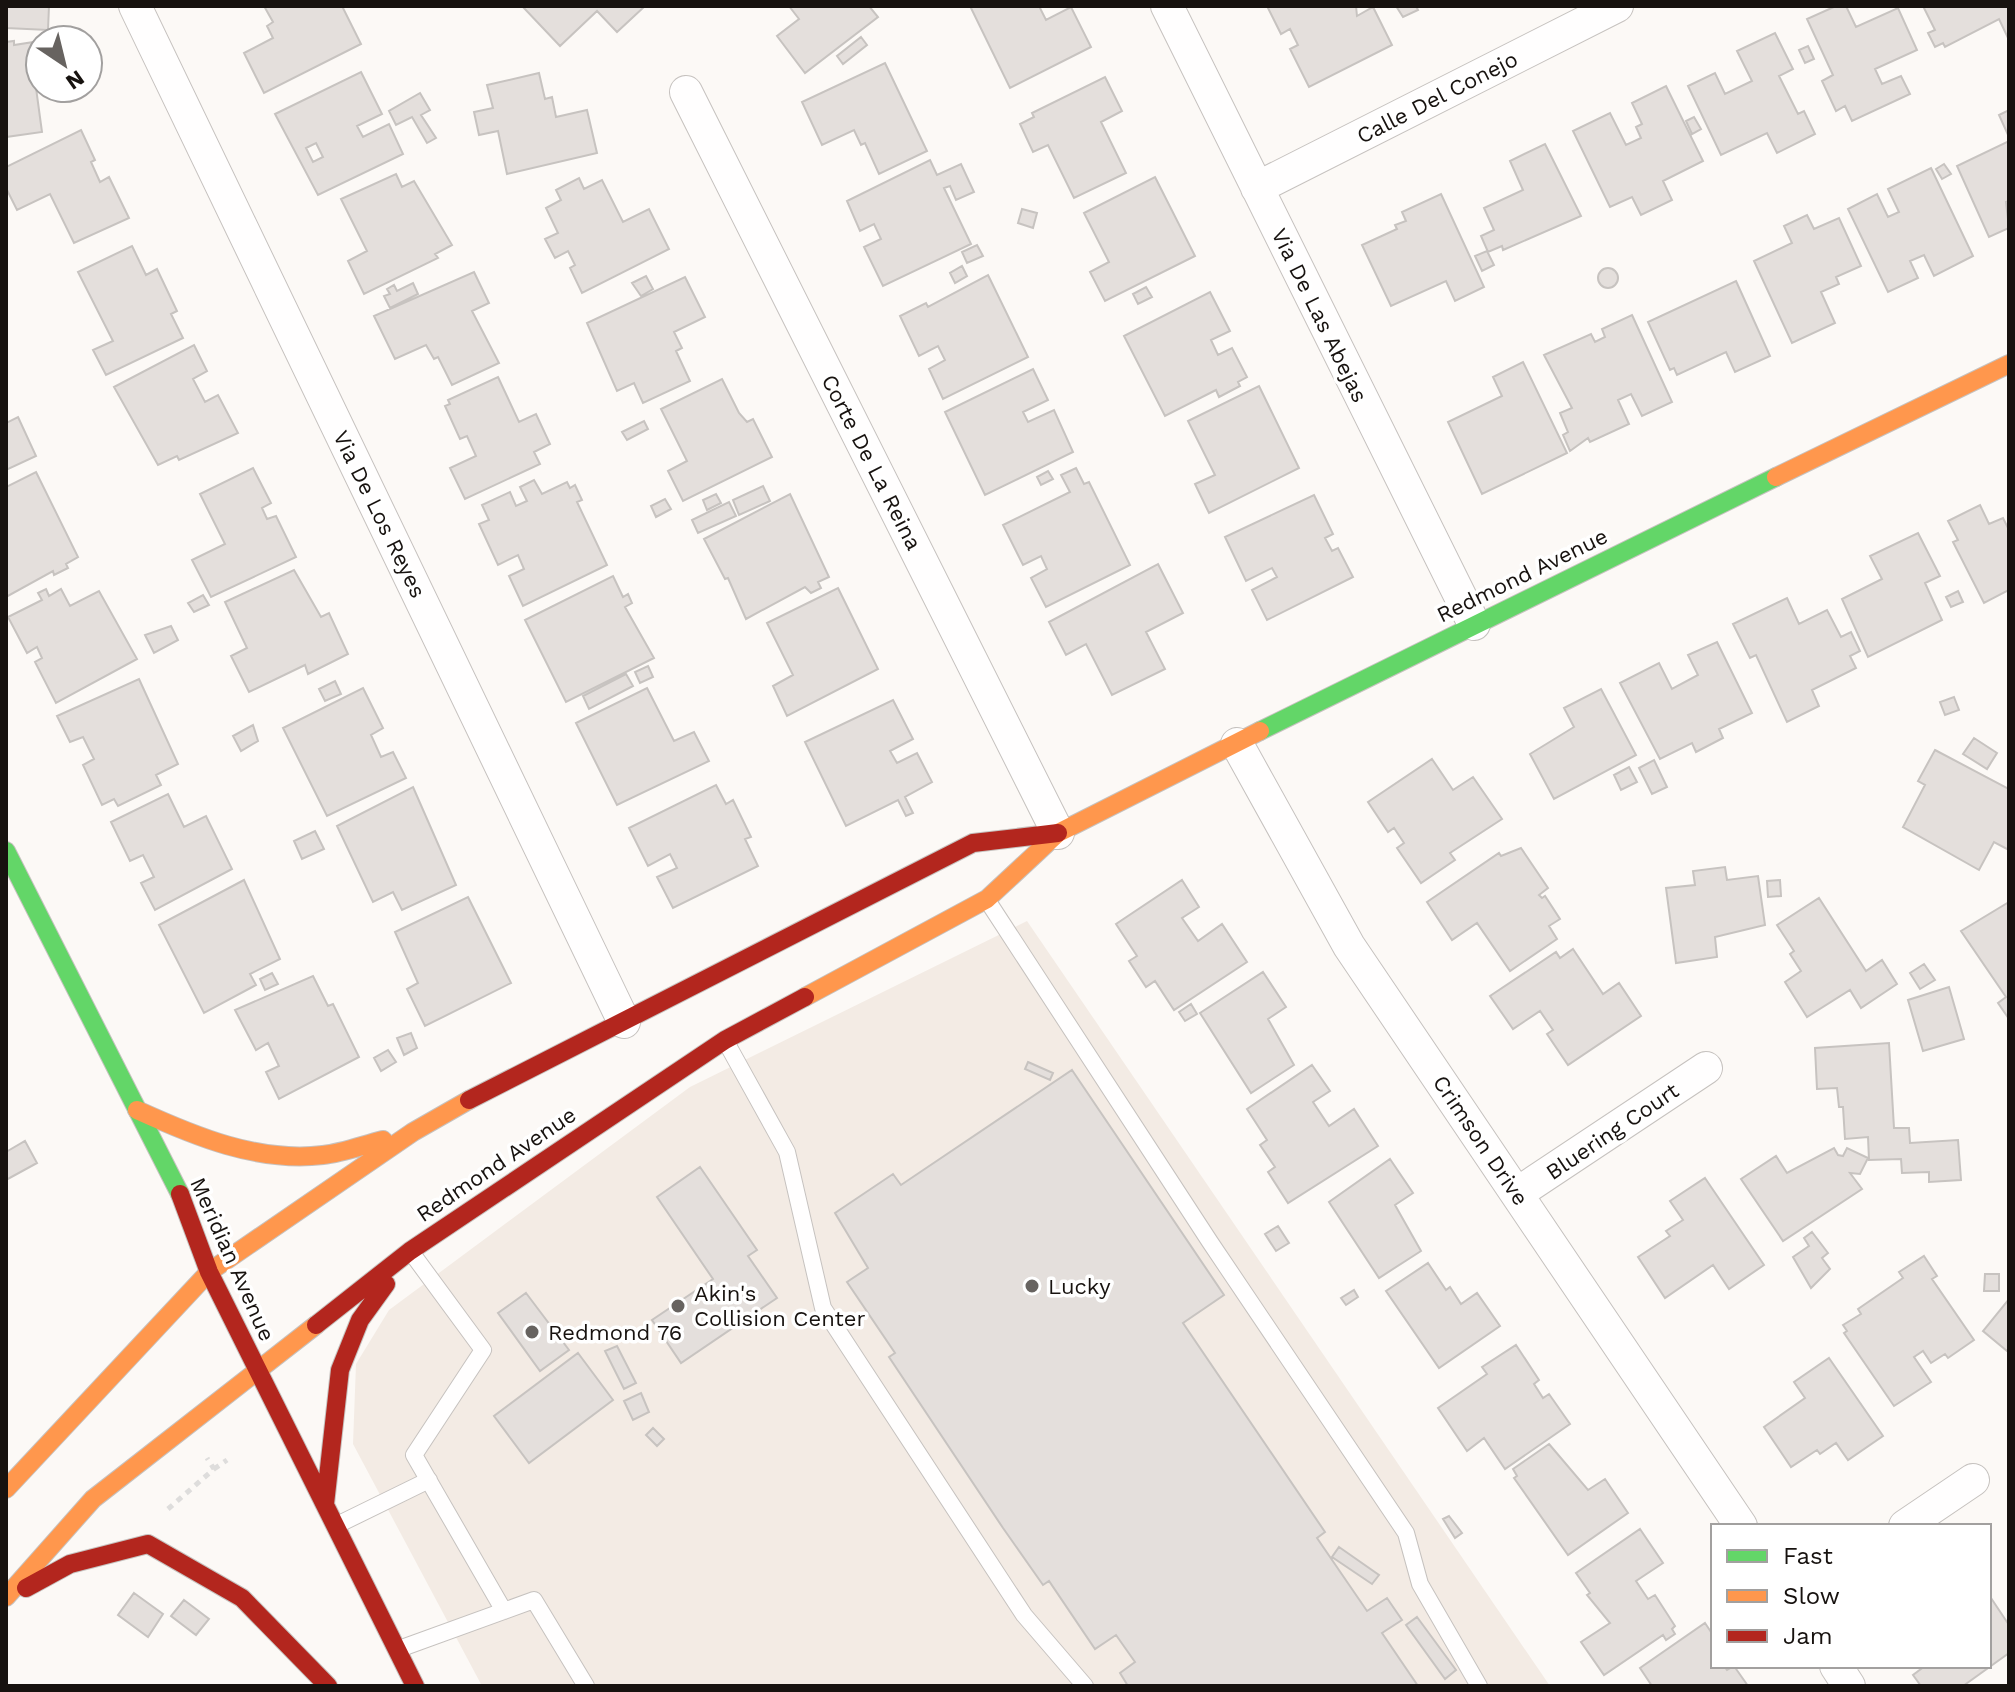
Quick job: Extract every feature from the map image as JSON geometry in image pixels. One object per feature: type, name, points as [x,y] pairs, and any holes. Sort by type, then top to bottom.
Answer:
[{"type":"street","name":"Via De Los Reyes","points":[[135,6],[624,1022]]},
{"type":"street","name":"Via De Las Abejas","points":[[1167,6],[1474,624]]},
{"type":"street","name":"Calle Del Conejo","points":[[1257,188],[1617,6]]},
{"type":"street","name":"Corte De La Reina","points":[[686,92],[1058,833]]},
{"type":"street","name":"Redmond Avenue","points":[[6,1598],[93,1499],[410,1251],[725,1040],[987,899],[1058,833],[1474,624],[2009,364]]},
{"type":"street","name":"Crimson Drive","points":[[1237,744],[1349,946],[1740,1524]]},
{"type":"street","name":"Redmond Avenue","points":[[6,1489],[18,1466],[209,1272],[413,1132],[973,843],[1058,833]]},
{"type":"street","name":"Meridian Avenue","points":[[6,851],[181,1196],[209,1272],[415,1686]]},
{"type":"street","points":[[780,965],[791,938]]},
{"type":"street","points":[[725,1040],[735,1013]]},
{"type":"street","name":"Bluering Court","points":[[1518,1193],[1706,1068]]},
{"type":"street","points":[[137,1110],[198,1138],[249,1152],[319,1156],[413,1132]]},
{"type":"street","points":[[325,1504],[340,1370],[360,1320],[410,1251]]},
{"type":"street","points":[[1908,1524],[1973,1480]]},
{"type":"street","points":[[6,1598],[70,1564],[148,1544],[242,1598],[328,1686]]},
{"type":"street","points":[[1837,1668],[1849,1686]]},
{"type":"lane","points":[[987,899],[1210,1242],[1406,1533],[1420,1584],[1479,1686]]},
{"type":"lane","points":[[725,1040],[787,1152],[823,1308],[1024,1615],[1085,1686]]},
{"type":"lane","points":[[410,1251],[483,1350],[414,1455],[504,1611]]},
{"type":"lane","points":[[335,1526],[429,1480]]},
{"type":"lane","points":[[397,1650],[534,1600],[586,1686]]},
{"type":"path","points":[[205,1453],[214,1469]]},
{"type":"path","points":[[161,1520],[166,1510],[227,1460]]},
{"type":"shaded area","points":[[1027,921],[1550,1686],[482,1686],[353,1444],[356,1364],[389,1310],[690,1087]]},
{"type":"building","points":[[6,6],[49,6],[48,24],[24,24],[24,29],[6,28]]},
{"type":"building","points":[[264,6],[342,6],[361,44],[264,93],[244,53],[273,38],[267,26],[273,22]]},
{"type":"building","points":[[522,6],[645,6],[617,32],[597,11],[560,46]]},
{"type":"building","points":[[789,6],[869,6],[878,17],[805,73],[777,36],[799,19]]},
{"type":"building","points":[[970,6],[1039,6],[1046,20],[1071,7],[1091,47],[1010,88]]},
{"type":"building","points":[[1267,6],[1356,6],[1357,16],[1373,7],[1392,45],[1309,87],[1290,49],[1298,45],[1290,29],[1281,34]]},
{"type":"building","points":[[1396,6],[1416,6],[1418,10],[1403,17]]},
{"type":"building","points":[[1836,6],[1846,6],[1856,27],[1898,8],[1917,50],[1875,69],[1882,84],[1901,76],[1910,94],[1852,121],[1845,106],[1836,111],[1822,81],[1833,75],[1807,19]]},
{"type":"building","points":[[1923,6],[2009,6],[2009,40],[1999,19],[1945,47],[1943,43],[1935,47],[1928,33],[1935,30]]},
{"type":"building","points":[[1775,33],[1793,69],[1779,76],[1798,114],[1804,111],[1815,134],[1777,153],[1767,133],[1721,155],[1688,86],[1715,73],[1725,94],[1752,81],[1737,51]]},
{"type":"building","points":[[861,37],[867,45],[843,64],[837,56]]},
{"type":"building","points":[[6,42],[24,43],[24,104],[38,104],[42,132],[6,137]]},
{"type":"building","points":[[1808,46],[1814,59],[1805,63],[1799,50]]},
{"type":"building","points":[[885,63],[927,151],[879,174],[865,143],[861,145],[854,130],[822,145],[802,102]]},
{"type":"building","points":[[361,72],[382,114],[357,126],[363,137],[389,124],[403,154],[318,195],[275,114]],"holes":[[[316,143],[323,157],[313,162],[306,148]]]},
{"type":"building","points":[[539,73],[545,99],[552,97],[556,117],[587,110],[597,153],[507,174],[498,131],[479,135],[474,112],[493,108],[487,85]]},
{"type":"building","points":[[1105,77],[1122,111],[1101,122],[1126,173],[1074,198],[1048,145],[1033,152],[1020,124],[1034,117],[1032,113]]},
{"type":"building","points":[[1666,86],[1703,161],[1663,181],[1672,200],[1641,215],[1632,197],[1610,207],[1573,131],[1610,113],[1626,145],[1641,138],[1636,127],[1642,124],[1632,103]]},
{"type":"building","points":[[420,93],[430,110],[421,115],[436,138],[427,143],[412,117],[396,125],[389,111]]},
{"type":"building","points":[[2009,110],[2009,137],[1999,115]]},
{"type":"building","points":[[1694,117],[1701,129],[1692,134],[1686,121]]},
{"type":"building","points":[[81,130],[95,160],[91,162],[100,182],[109,177],[129,218],[74,243],[50,194],[17,210],[6,188],[6,167]]},
{"type":"building","points":[[2009,141],[2009,201],[2006,202],[2009,228],[1989,237],[1957,166]]},
{"type":"building","points":[[1545,144],[1581,216],[1503,250],[1502,246],[1488,252],[1481,236],[1494,230],[1484,208],[1523,190],[1510,161]]},
{"type":"building","points":[[930,160],[937,175],[961,164],[974,192],[956,200],[950,186],[944,188],[971,244],[883,286],[864,247],[881,239],[874,224],[860,231],[847,201]]},
{"type":"building","points":[[1944,164],[1951,174],[1942,179],[1936,169]]},
{"type":"building","points":[[1931,168],[1973,256],[1934,276],[1924,255],[1910,261],[1918,278],[1888,292],[1848,209],[1877,194],[1888,217],[1899,212],[1888,189]]},
{"type":"building","points":[[396,174],[402,187],[414,181],[452,245],[435,254],[438,258],[364,294],[348,261],[367,251],[341,199]]},
{"type":"building","points":[[1155,177],[1195,256],[1105,301],[1090,272],[1109,262],[1084,213]]},
{"type":"building","points":[[579,178],[584,189],[602,180],[623,222],[649,209],[669,249],[582,293],[570,268],[575,265],[568,251],[555,258],[545,239],[558,233],[546,208],[561,200],[556,190]]},
{"type":"building","points":[[1441,194],[1484,287],[1455,301],[1446,281],[1391,306],[1362,245],[1397,229],[1395,225],[1406,221],[1402,212]]},
{"type":"building","points":[[1022,209],[1037,213],[1033,228],[1018,223]]},
{"type":"building","points":[[1807,215],[1814,229],[1839,218],[1861,266],[1836,277],[1839,284],[1821,292],[1835,323],[1792,343],[1754,261],[1792,243],[1784,226]]},
{"type":"building","points":[[977,245],[983,256],[967,263],[962,252]]},
{"type":"building","points":[[132,246],[146,275],[157,269],[177,311],[171,314],[183,338],[106,375],[93,350],[113,341],[78,272]]},
{"type":"building","points":[[1487,251],[1494,265],[1482,271],[1475,256]]},
{"type":"building","points":[[962,266],[967,276],[955,283],[950,273]]},
{"type":"building","points":[[1604,268],[1612,268],[1618,278],[1612,288],[1604,288],[1598,282],[1598,274]]},
{"type":"building","points":[[474,272],[489,303],[472,311],[499,363],[452,385],[438,357],[434,359],[426,345],[395,359],[374,316]]},
{"type":"building","points":[[988,275],[1028,357],[943,399],[929,369],[945,360],[938,346],[919,356],[900,316],[926,303],[928,307]]},
{"type":"building","points":[[646,276],[653,289],[641,296],[632,283]]},
{"type":"building","points":[[685,277],[705,317],[674,332],[682,348],[676,351],[690,381],[643,403],[634,383],[617,391],[587,323]]},
{"type":"building","points":[[1736,281],[1770,356],[1735,372],[1726,352],[1677,375],[1674,368],[1670,370],[1648,322]]},
{"type":"building","points":[[413,283],[418,294],[390,308],[384,296],[390,294],[387,289],[394,285],[397,291]]},
{"type":"building","points":[[1146,287],[1152,297],[1138,304],[1133,294]]},
{"type":"building","points":[[1210,292],[1230,331],[1211,340],[1218,355],[1232,348],[1247,377],[1238,382],[1240,386],[1219,397],[1216,390],[1165,416],[1124,336]]},
{"type":"building","points":[[1632,315],[1672,402],[1642,416],[1631,394],[1618,400],[1629,424],[1590,442],[1588,438],[1570,451],[1563,435],[1568,432],[1560,413],[1572,408],[1544,355],[1591,334],[1595,342],[1605,337],[1602,329]]},
{"type":"building","points":[[194,345],[207,371],[193,379],[205,402],[218,395],[238,433],[179,460],[177,456],[158,465],[114,387]]},
{"type":"building","points":[[1523,362],[1567,453],[1482,494],[1448,422],[1502,396],[1493,377]]},
{"type":"building","points":[[1033,369],[1048,400],[1023,412],[1028,422],[1054,410],[1073,452],[985,495],[945,412]]},
{"type":"building","points":[[498,377],[519,422],[536,414],[550,444],[534,452],[540,464],[465,499],[450,468],[476,456],[467,436],[460,439],[445,406],[450,404],[448,400]]},
{"type":"building","points":[[722,379],[739,413],[747,422],[753,419],[772,457],[683,501],[668,471],[687,461],[661,409]]},
{"type":"building","points":[[1259,386],[1299,468],[1209,513],[1195,484],[1215,475],[1188,421]]},
{"type":"building","points":[[18,417],[36,456],[6,470],[6,423]]},
{"type":"building","points":[[644,421],[648,429],[627,440],[622,432]]},
{"type":"building","points":[[253,468],[271,503],[262,508],[267,519],[276,516],[296,557],[211,597],[192,560],[225,544],[200,494]]},
{"type":"building","points":[[1076,468],[1084,484],[1089,482],[1130,565],[1046,607],[1031,578],[1047,569],[1041,556],[1023,565],[1003,525],[1070,492],[1061,475]]},
{"type":"building","points":[[1048,471],[1053,479],[1041,485],[1037,477]]},
{"type":"building","points":[[36,472],[78,557],[66,564],[68,568],[54,575],[53,571],[6,597],[6,487]]},
{"type":"building","points":[[534,480],[542,494],[567,482],[570,488],[575,485],[582,500],[577,502],[607,565],[523,606],[509,576],[524,569],[518,555],[498,565],[479,524],[489,520],[482,505],[510,492],[516,506],[527,501],[520,487]]},
{"type":"building","points":[[763,486],[770,501],[739,515],[733,500]]},
{"type":"building","points":[[716,494],[721,503],[707,510],[703,500]]},
{"type":"building","points":[[790,494],[829,577],[818,582],[821,588],[811,593],[805,587],[746,619],[728,578],[725,579],[704,539]]},
{"type":"building","points":[[1314,495],[1333,534],[1325,538],[1332,551],[1338,548],[1353,577],[1267,620],[1252,590],[1277,577],[1272,568],[1246,581],[1225,537]]},
{"type":"building","points":[[665,499],[671,509],[656,517],[651,506]]},
{"type":"building","points":[[729,502],[736,516],[698,533],[692,520]]},
{"type":"building","points":[[1980,505],[1989,524],[2003,518],[2009,530],[2009,590],[1984,603],[1953,542],[1958,540],[1948,521]]},
{"type":"building","points":[[1918,533],[1940,576],[1925,583],[1942,620],[1868,657],[1842,599],[1882,579],[1870,556]]},
{"type":"building","points":[[1158,564],[1183,613],[1146,632],[1165,669],[1112,695],[1086,644],[1066,655],[1049,622]]},
{"type":"building","points":[[294,570],[321,617],[329,613],[348,654],[308,674],[305,665],[249,692],[231,656],[247,648],[225,602]]},
{"type":"building","points":[[613,576],[623,597],[628,594],[632,603],[625,607],[654,658],[566,702],[525,620]]},
{"type":"building","points":[[838,588],[878,669],[787,716],[773,686],[793,675],[767,623]]},
{"type":"building","points":[[46,589],[49,596],[61,589],[70,606],[99,591],[137,659],[56,703],[35,662],[42,658],[37,647],[27,653],[8,617],[42,600],[38,593]]},
{"type":"building","points":[[1958,591],[1963,602],[1951,607],[1946,597]]},
{"type":"building","points":[[203,595],[209,605],[194,612],[188,603]]},
{"type":"building","points":[[1787,598],[1799,624],[1827,610],[1841,637],[1851,632],[1860,651],[1850,656],[1856,668],[1812,690],[1819,706],[1787,722],[1756,655],[1750,658],[1733,624]]},
{"type":"building","points":[[171,626],[178,640],[154,653],[145,635]]},
{"type":"building","points":[[1717,642],[1752,713],[1719,729],[1723,738],[1696,752],[1692,743],[1660,759],[1620,683],[1659,663],[1672,689],[1698,675],[1688,655]]},
{"type":"building","points":[[648,666],[653,677],[640,683],[635,672]]},
{"type":"building","points":[[626,674],[633,686],[589,709],[583,696]]},
{"type":"building","points":[[139,679],[178,764],[156,775],[161,785],[118,806],[114,799],[102,805],[83,765],[94,759],[83,737],[70,742],[57,716]]},
{"type":"building","points":[[335,681],[341,694],[325,701],[319,689]]},
{"type":"building","points":[[363,688],[383,728],[371,735],[381,757],[393,752],[406,778],[327,816],[283,728]]},
{"type":"building","points":[[647,688],[674,741],[694,732],[709,761],[617,805],[576,723]]},
{"type":"building","points":[[1601,689],[1636,755],[1554,799],[1530,754],[1574,727],[1564,708]]},
{"type":"building","points":[[1954,697],[1959,710],[1945,715],[1940,702]]},
{"type":"building","points":[[893,700],[913,739],[890,751],[897,763],[917,753],[932,782],[905,797],[913,813],[906,816],[898,800],[846,826],[805,742]]},
{"type":"building","points":[[253,725],[258,741],[241,751],[233,736]]},
{"type":"building","points":[[1974,738],[1997,753],[1987,769],[1963,754]]},
{"type":"building","points":[[1935,750],[2009,789],[2009,850],[1994,842],[1979,870],[1903,827],[1925,785],[1918,781]]},
{"type":"building","points":[[1432,759],[1453,790],[1473,777],[1502,819],[1450,853],[1455,860],[1421,883],[1397,848],[1404,843],[1394,828],[1388,832],[1368,802]]},
{"type":"building","points":[[1654,760],[1667,787],[1652,794],[1639,768]]},
{"type":"building","points":[[1629,767],[1637,782],[1621,790],[1614,775]]},
{"type":"building","points":[[716,785],[726,804],[733,800],[751,837],[745,839],[758,866],[673,908],[657,877],[677,868],[670,854],[648,866],[629,828]]},
{"type":"building","points":[[413,787],[456,885],[402,910],[393,892],[373,902],[337,826]]},
{"type":"building","points":[[168,794],[184,827],[206,816],[232,869],[155,910],[141,883],[154,877],[143,855],[130,861],[111,822]]},
{"type":"building","points":[[315,831],[324,849],[302,859],[294,841]]},
{"type":"building","points":[[1521,848],[1548,888],[1539,895],[1542,898],[1545,896],[1560,919],[1549,926],[1557,939],[1510,971],[1477,923],[1452,940],[1427,902],[1499,853],[1501,856]]},
{"type":"building","points":[[1725,867],[1727,880],[1758,876],[1765,925],[1715,937],[1717,957],[1676,963],[1666,888],[1695,885],[1693,871]]},
{"type":"building","points":[[244,880],[280,959],[250,974],[256,985],[204,1013],[159,925]]},
{"type":"building","points":[[1182,880],[1199,907],[1182,918],[1198,941],[1222,924],[1247,962],[1174,1010],[1155,981],[1146,987],[1129,961],[1137,956],[1116,924]]},
{"type":"building","points":[[1780,880],[1781,896],[1768,897],[1767,881]]},
{"type":"building","points":[[468,897],[511,983],[425,1026],[407,989],[418,983],[395,932]]},
{"type":"building","points":[[1819,898],[1866,971],[1882,960],[1897,984],[1861,1008],[1850,990],[1807,1017],[1785,982],[1801,971],[1790,954],[1794,951],[1777,925]]},
{"type":"building","points":[[2009,902],[2009,1019],[1998,1003],[2006,997],[1961,931]]},
{"type":"building","points":[[1573,949],[1603,994],[1619,983],[1641,1016],[1568,1065],[1547,1034],[1553,1030],[1540,1011],[1513,1029],[1490,996],[1556,952],[1560,958]]},
{"type":"building","points":[[1924,964],[1935,980],[1920,989],[1910,973]]},
{"type":"building","points":[[1263,972],[1286,1007],[1268,1019],[1294,1065],[1251,1093],[1200,1013]]},
{"type":"building","points":[[272,973],[278,984],[265,990],[260,979]]},
{"type":"building","points":[[313,976],[328,1006],[333,1004],[359,1057],[279,1099],[266,1072],[279,1066],[268,1043],[256,1050],[235,1010]]},
{"type":"building","points":[[1949,987],[1964,1039],[1923,1051],[1908,1000]]},
{"type":"building","points":[[1191,1004],[1197,1014],[1185,1021],[1179,1012]]},
{"type":"building","points":[[411,1033],[417,1048],[404,1055],[397,1038]]},
{"type":"building","points":[[1889,1043],[1894,1128],[1909,1128],[1910,1143],[1958,1140],[1961,1180],[1929,1182],[1929,1172],[1902,1173],[1901,1159],[1869,1160],[1868,1137],[1845,1139],[1843,1107],[1839,1107],[1837,1088],[1817,1089],[1815,1048]]},
{"type":"building","points":[[388,1050],[396,1062],[381,1071],[374,1058]]},
{"type":"building","points":[[1028,1062],[1053,1073],[1050,1080],[1025,1069]]},
{"type":"building","points":[[1312,1065],[1330,1091],[1313,1102],[1329,1126],[1354,1109],[1378,1146],[1288,1203],[1268,1172],[1275,1167],[1260,1145],[1267,1140],[1247,1109]]},
{"type":"building","points":[[1072,1070],[1224,1295],[1183,1323],[1325,1532],[1317,1538],[1367,1611],[1387,1598],[1402,1620],[1382,1633],[1418,1686],[1128,1686],[1120,1673],[1135,1662],[1116,1635],[1095,1649],[1049,1581],[1043,1585],[889,1357],[895,1353],[847,1282],[868,1268],[835,1213],[893,1174],[901,1185]]},
{"type":"building","points":[[25,1141],[37,1163],[6,1180],[6,1152]]},
{"type":"building","points":[[1834,1148],[1838,1155],[1843,1156],[1847,1148],[1868,1158],[1860,1174],[1850,1173],[1862,1189],[1783,1241],[1741,1179],[1776,1156],[1787,1173]]},
{"type":"building","points":[[1390,1159],[1413,1193],[1395,1205],[1421,1251],[1379,1278],[1329,1202]]},
{"type":"building","points":[[700,1167],[757,1250],[748,1256],[777,1298],[681,1363],[652,1320],[713,1279],[657,1197]]},
{"type":"building","points":[[1705,1178],[1764,1265],[1729,1289],[1713,1265],[1665,1298],[1638,1257],[1670,1236],[1666,1231],[1683,1220],[1670,1201]]},
{"type":"building","points":[[1278,1226],[1289,1243],[1276,1251],[1265,1234]]},
{"type":"building","points":[[1812,1232],[1828,1253],[1822,1258],[1830,1269],[1811,1288],[1793,1257],[1809,1246],[1804,1238]]},
{"type":"building","points":[[1924,1256],[1937,1276],[1932,1279],[1974,1340],[1948,1358],[1945,1354],[1931,1363],[1923,1351],[1914,1357],[1931,1382],[1894,1406],[1844,1333],[1847,1331],[1843,1325],[1861,1314],[1858,1309],[1903,1278],[1899,1272]]},
{"type":"building","points":[[1428,1263],[1446,1290],[1450,1287],[1461,1304],[1477,1293],[1500,1326],[1439,1368],[1386,1291]]},
{"type":"building","points":[[1985,1274],[1999,1274],[1999,1291],[1984,1291]]},
{"type":"building","points":[[1354,1290],[1358,1297],[1346,1305],[1341,1298]]},
{"type":"building","points":[[526,1293],[569,1350],[540,1371],[498,1313]]},
{"type":"building","points":[[2009,1299],[2009,1348],[2007,1351],[1983,1331]]},
{"type":"building","points":[[1516,1345],[1539,1380],[1534,1384],[1543,1398],[1549,1394],[1570,1424],[1505,1469],[1484,1438],[1467,1451],[1438,1408],[1487,1374],[1482,1367]]},
{"type":"building","points":[[617,1346],[636,1383],[624,1389],[605,1351]]},
{"type":"building","points":[[578,1353],[613,1400],[529,1463],[494,1416]]},
{"type":"building","points":[[1829,1358],[1883,1436],[1848,1460],[1836,1443],[1820,1454],[1817,1450],[1791,1467],[1764,1427],[1805,1398],[1794,1382]]},
{"type":"building","points":[[641,1393],[649,1412],[633,1420],[624,1401]]},
{"type":"building","points":[[653,1428],[664,1439],[657,1446],[646,1435]]},
{"type":"building","points":[[1549,1444],[1588,1490],[1605,1479],[1628,1513],[1568,1555],[1514,1478],[1517,1476],[1513,1469]]},
{"type":"building","points":[[1449,1516],[1462,1533],[1455,1538],[1443,1519]]},
{"type":"building","points":[[1640,1529],[1663,1563],[1636,1581],[1648,1599],[1655,1595],[1675,1626],[1672,1629],[1675,1634],[1666,1640],[1663,1635],[1604,1675],[1581,1642],[1610,1623],[1587,1595],[1590,1593],[1576,1573]]},
{"type":"building","points":[[1339,1547],[1379,1575],[1372,1584],[1332,1557]]},
{"type":"building","points":[[134,1593],[163,1614],[148,1637],[118,1615]]},
{"type":"building","points":[[1991,1598],[2009,1625],[2009,1653],[1991,1666]]},
{"type":"building","points":[[184,1600],[209,1619],[196,1635],[171,1616]]},
{"type":"building","points":[[1417,1617],[1456,1670],[1445,1679],[1406,1625]]},
{"type":"building","points":[[1705,1623],[1711,1632],[1711,1668],[1735,1668],[1748,1686],[1652,1686],[1640,1668]]},
{"type":"building","points":[[1922,1668],[1988,1668],[1963,1686],[1921,1686],[1913,1675]]},
{"type":"traffic: fast","points":[[1260,731],[1776,477]]},
{"type":"traffic: fast","points":[[6,851],[180,1194]]},
{"type":"traffic: slow","points":[[1776,477],[2009,364]]},
{"type":"traffic: slow","points":[[805,997],[987,899],[1058,833],[1260,731]]},
{"type":"traffic: slow","points":[[6,1489],[209,1272],[413,1132],[469,1100]]},
{"type":"traffic: slow","points":[[137,1110],[204,1138],[275,1155],[330,1154],[383,1140]]},
{"type":"traffic: slow","points":[[6,1597],[93,1499],[316,1325]]},
{"type":"traffic: jam","points":[[469,1100],[973,843],[1058,833]]},
{"type":"traffic: jam","points":[[316,1325],[410,1251],[725,1040],[805,997]]},
{"type":"traffic: jam","points":[[180,1194],[209,1272],[415,1686]]},
{"type":"traffic: jam","points":[[325,1504],[340,1370],[360,1320],[386,1284]]},
{"type":"traffic: jam","points":[[26,1588],[70,1564],[148,1544],[242,1598],[328,1686]]},
{"type":"place","name":"Lucky","points":[[1032,1286]]},
{"type":"place","name":"Akin's Collision Center","points":[[678,1306]]},
{"type":"place","name":"Redmond 76","points":[[532,1332]]}]
